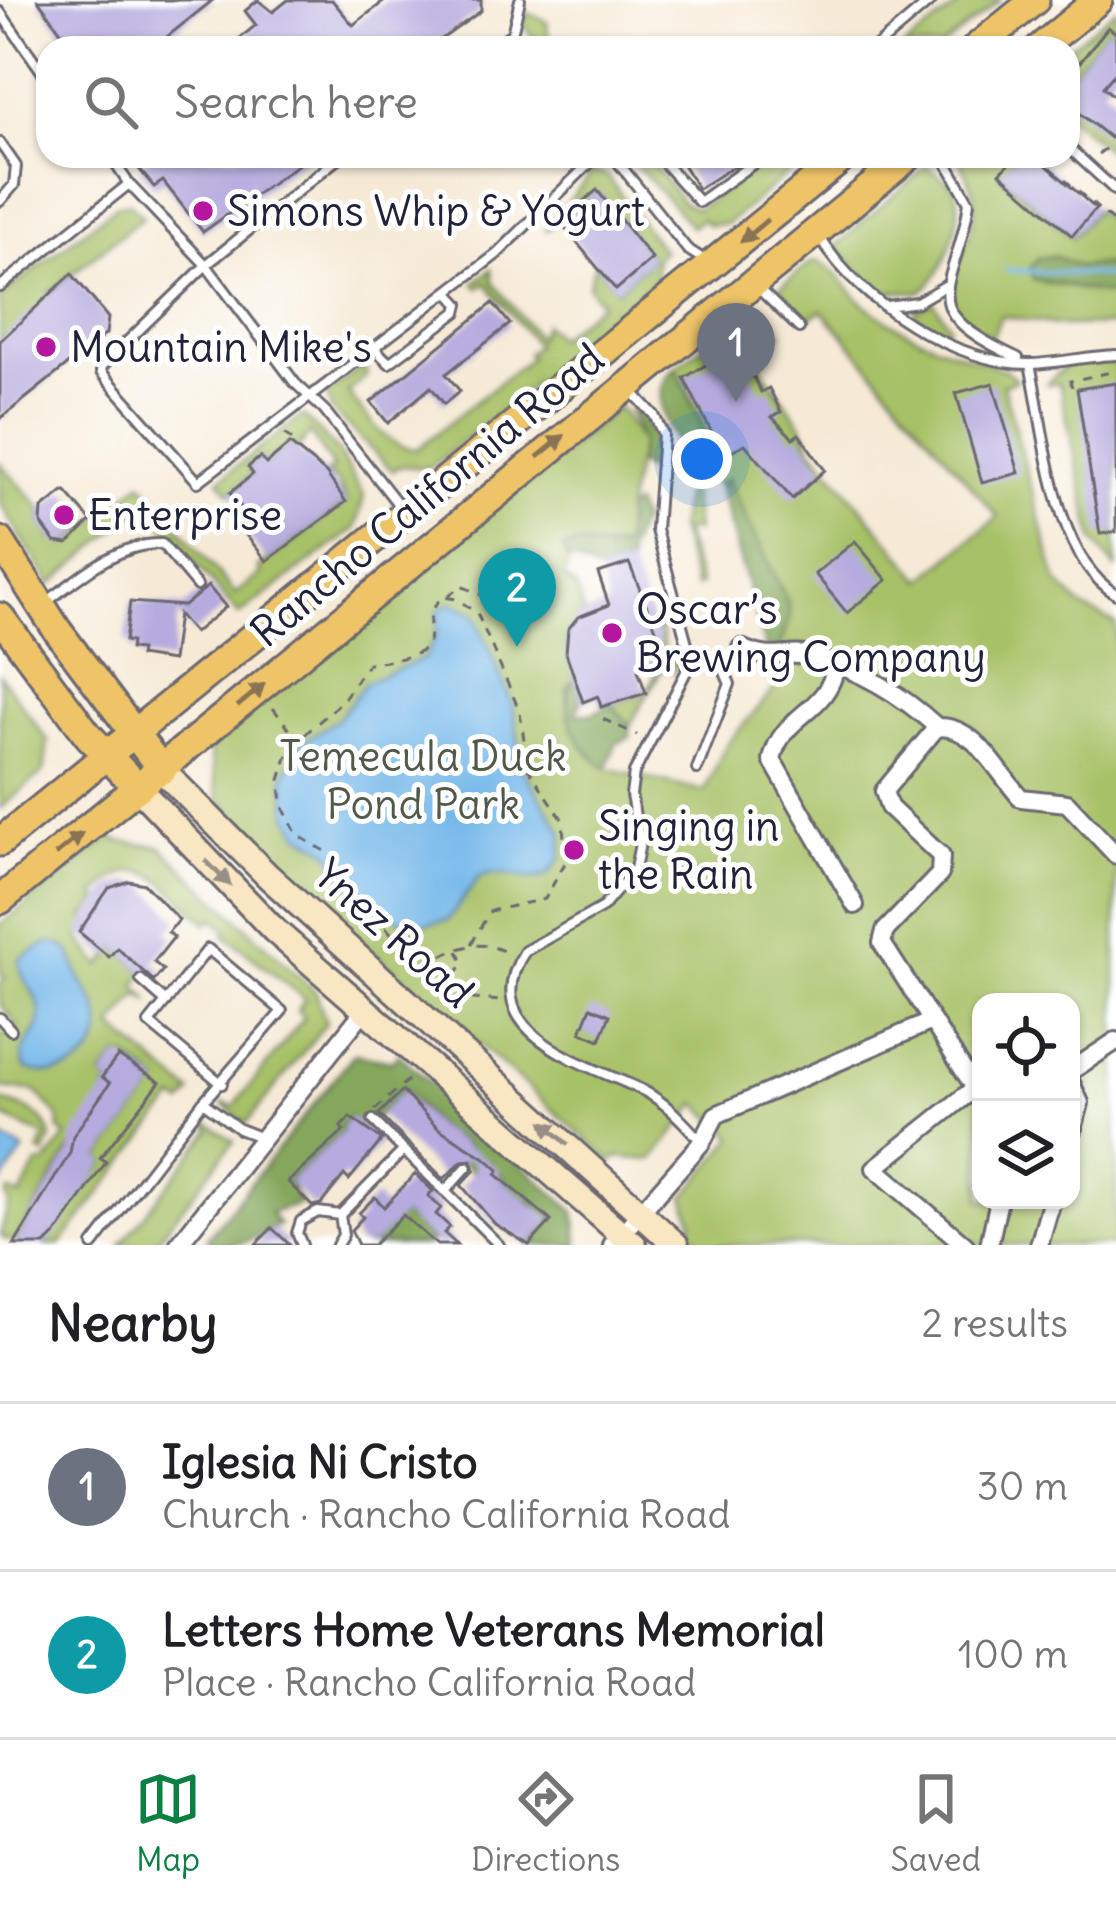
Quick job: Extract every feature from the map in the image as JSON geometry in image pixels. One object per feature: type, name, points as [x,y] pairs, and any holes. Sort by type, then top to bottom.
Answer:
[{"type":"main road","points":[[991,36],[1035,0]]},
{"type":"main road","points":[[1054,36],[1098,0]]},
{"type":"main road","name":"Rancho California Road","points":[[0,842],[830,168]]},
{"type":"main road","name":"Rancho California Road","points":[[0,900],[894,168]]},
{"type":"main road","name":"Ynez Road","points":[[0,541],[41,607],[162,770],[268,876],[676,1245]]},
{"type":"main road","name":"Ynez Road","points":[[0,617],[107,755],[274,930],[622,1241]]},
{"type":"main road","points":[[366,1008],[378,1002],[397,1012],[472,1076],[501,1085]]},
{"type":"street","points":[[741,648],[764,659],[809,655],[901,694],[937,727],[957,726],[970,736],[1021,798],[1067,803],[1116,855]]},
{"type":"street","points":[[836,666],[831,692],[776,738],[772,760],[855,905]]},
{"type":"street","points":[[937,727],[884,791],[890,807],[941,856],[940,874],[885,931],[882,943],[972,1080]]},
{"type":"street","points":[[178,1245],[366,1008]]},
{"type":"street","points":[[622,1241],[702,1142],[716,1114],[932,1022]]},
{"type":"street","points":[[1080,1065],[1116,1041]]},
{"type":"street","points":[[965,1245],[875,1168],[972,1094]]},
{"type":"street","points":[[989,1245],[998,1209]]},
{"type":"street","points":[[1040,1245],[1050,1209]]},
{"type":"lane","points":[[509,36],[520,0]]},
{"type":"lane","points":[[889,36],[932,0]]},
{"type":"lane","points":[[0,11],[36,63]]},
{"type":"lane","points":[[0,143],[16,166],[14,185],[0,201]]},
{"type":"lane","points":[[1080,158],[1116,190]]},
{"type":"lane","points":[[118,168],[206,265],[406,514]]},
{"type":"lane","points":[[326,168],[206,265],[100,372],[198,482],[448,292],[532,223],[585,168]]},
{"type":"lane","points":[[623,168],[687,249],[750,283],[799,328]]},
{"type":"lane","points":[[669,168],[699,202],[747,168]]},
{"type":"lane","points":[[950,168],[969,202],[945,286],[953,314],[966,328],[1030,364],[1069,537],[1081,565],[1116,594]]},
{"type":"lane","points":[[0,287],[129,184]]},
{"type":"lane","points":[[816,231],[854,284],[958,347],[1030,364],[1116,355]]},
{"type":"lane","points":[[885,306],[917,302],[945,286]]},
{"type":"lane","points":[[373,347],[388,363],[457,312],[459,304],[448,292]]},
{"type":"lane","points":[[626,385],[654,415],[664,434],[656,530],[689,658],[634,773],[632,795],[640,843],[635,868],[603,907],[536,941],[519,960],[515,1000],[534,1034],[552,1051],[648,1093],[702,1142]]},
{"type":"lane","points":[[41,607],[113,556],[153,544],[162,544],[197,586]]},
{"type":"lane","points":[[697,769],[730,684],[720,661]]},
{"type":"lane","points":[[93,1245],[203,1102],[222,1084],[282,1011],[208,949],[149,1023],[222,1084]]},
{"type":"lane","points":[[141,980],[166,1002]]},
{"type":"lane","points":[[0,1018],[11,1030]]},
{"type":"lane","points":[[203,1102],[239,1130],[262,1138]]},
{"type":"lane","points":[[373,1120],[499,1245]]},
{"type":"lane","points":[[340,1215],[402,1152]]},
{"type":"lane","points":[[446,1190],[467,1167]]},
{"type":"lane","points":[[302,1245],[301,1222],[318,1212],[340,1215]]},
{"type":"lane","points":[[337,1245],[343,1235],[340,1215]]},
{"type":"path","points":[[1106,147],[1116,141]]},
{"type":"path","points":[[1051,168],[1116,224]]},
{"type":"path","points":[[1072,387],[1070,381],[1116,371]]},
{"type":"path","points":[[277,423],[298,445]]},
{"type":"path","points":[[513,634],[482,591],[461,586],[436,602],[433,634],[422,654],[368,663],[343,700],[296,738],[280,780],[282,805],[297,835],[325,851],[343,886],[412,955],[428,962],[470,944],[492,944],[519,960]]},
{"type":"path","points":[[447,598],[472,607],[497,658],[520,712],[528,768],[563,820],[568,850],[545,899],[490,911],[470,944]]},
{"type":"path","points":[[497,658],[508,654]]},
{"type":"path","points":[[268,702],[296,738]]},
{"type":"path","points":[[603,718],[650,741]]},
{"type":"path","points":[[290,848],[297,835]]},
{"type":"path","points":[[457,949],[463,963],[456,974],[473,999],[515,1000]]},
{"type":"path","points":[[373,1120],[377,1106],[413,1074]]},
{"type":"green space","points":[[966,0],[1001,0],[956,36],[919,36]]},
{"type":"green space","points":[[1116,9],[1116,33],[1108,28],[1080,62],[1080,38]]},
{"type":"green space","points":[[526,12],[547,22],[548,36],[532,36],[524,25]]},
{"type":"green space","points":[[1080,111],[1116,131],[1116,157],[1080,126]]},
{"type":"green space","points":[[639,168],[656,168],[682,202],[697,209],[755,168],[795,168],[727,224],[708,225],[702,219],[692,227]]},
{"type":"green space","points":[[925,168],[955,190],[958,215],[950,246],[936,275],[919,292],[877,291],[835,246]]},
{"type":"green space","points":[[964,168],[1006,168],[1000,175],[1072,237],[1096,210],[1116,227],[1116,264],[1079,267],[1054,256],[1038,258],[1043,282],[1116,296],[1116,325],[1064,326],[1001,316],[992,337],[969,323],[956,307],[952,292],[973,222],[971,184]]},
{"type":"green space","points":[[593,171],[607,176],[663,251],[656,257],[655,286],[430,468],[400,466],[393,471],[331,410],[327,393],[364,366],[367,375],[348,393],[386,437],[417,449],[530,358],[527,353],[536,345],[486,283],[479,288],[474,283],[492,269],[493,282],[538,338],[544,324],[557,338],[601,303],[588,286],[595,264],[617,290],[652,259],[597,191],[545,231]]},
{"type":"green space","points":[[129,203],[143,217],[48,293],[54,300],[0,341],[0,297],[116,206]]},
{"type":"green space","points":[[1054,256],[1079,267],[1116,264],[1116,296],[1033,279],[1030,268],[1038,258]]},
{"type":"green space","name":"Temecula Duck Pond Park","points":[[813,261],[833,271],[862,302],[895,325],[1006,370],[1016,380],[1003,385],[1057,581],[1080,606],[1116,624],[1116,1245],[703,1245],[689,1229],[693,1224],[685,1196],[734,1137],[697,1104],[653,1160],[617,1157],[612,1162],[320,904],[218,798],[209,746],[619,407],[641,442],[625,513],[625,546],[565,556],[569,560],[563,577],[577,589],[584,614],[567,637],[577,683],[567,688],[568,703],[607,768],[704,792],[726,745],[812,646],[779,648],[786,624],[719,482],[719,487],[702,464],[707,463],[704,429],[676,367],[756,305],[781,333],[753,355],[802,425],[812,448],[922,580],[998,517],[822,310],[808,319],[779,288]]},
{"type":"green space","points":[[934,302],[949,325],[947,330],[915,318],[916,310]]},
{"type":"green space","points":[[1116,362],[1116,569],[1094,540],[1059,384],[1047,384],[1067,364]]},
{"type":"green space","points":[[676,367],[704,429],[707,463],[684,454],[662,410],[662,387]]},
{"type":"green space","points":[[629,409],[638,411],[654,439],[655,459],[646,470],[637,464],[641,442]]},
{"type":"green space","points":[[303,415],[338,452],[364,495],[356,528],[239,615],[146,504],[51,585],[0,503],[0,463],[42,509],[41,523],[54,541],[68,544],[142,482],[235,594],[261,574],[258,568],[346,502],[338,483],[326,473],[333,468],[310,433],[296,451],[290,445],[266,464],[260,458],[248,467],[253,474],[230,493],[219,480]]},
{"type":"green space","points":[[675,477],[690,483],[696,531],[683,531],[700,585],[695,587],[678,530],[686,486]]},
{"type":"green space","points":[[727,479],[788,603],[790,617],[779,648],[765,647],[719,487]]},
{"type":"green space","points":[[634,505],[641,522],[627,553],[629,563],[598,573],[565,556],[564,548],[572,546],[624,546],[626,509]]},
{"type":"green space","points":[[661,627],[664,655],[676,658],[673,672],[662,669],[630,725],[611,704],[646,693],[656,673],[656,629]]},
{"type":"green space","points":[[0,675],[48,741],[44,772],[0,808]]},
{"type":"green space","points":[[571,682],[577,683],[582,698],[576,713],[592,714],[611,704],[630,725],[630,737],[616,744],[607,768],[574,731],[568,707]]},
{"type":"green space","points":[[112,836],[116,841],[161,847],[316,992],[326,1023],[246,1124],[222,1103],[234,1106],[304,1018],[297,1011],[305,999],[225,935],[227,930],[213,918],[207,923],[154,876],[128,873],[113,880],[96,895],[99,899],[84,918],[88,922],[79,938],[101,966],[117,948],[145,973],[136,985],[150,1001],[139,994],[112,1027],[192,1093],[183,1104],[174,1099],[60,1245],[45,1245],[105,1163],[100,1158],[159,1082],[118,1056],[102,1076],[110,1083],[14,1244],[0,1235],[9,1203],[6,1196],[9,1192],[21,1196],[37,1164],[46,1164],[66,1136],[59,1130],[59,1117],[35,1091],[0,1088],[0,1033],[13,1037],[18,1026],[0,1004],[0,983],[5,978],[0,972],[0,925]]},
{"type":"green space","points":[[354,1054],[392,1061],[398,1054],[575,1212],[579,1245],[529,1245],[553,1217],[528,1200],[524,1204],[489,1161],[475,1174],[458,1159],[469,1147],[438,1128],[404,1089],[363,1130],[350,1117],[341,1126],[344,1131],[288,1181],[300,1204],[270,1213],[279,1225],[243,1242],[213,1245],[207,1238]]},
{"type":"green space","points":[[1,1101],[28,1110],[46,1125],[51,1139],[44,1154],[39,1151],[45,1137],[0,1115]]},
{"type":"green space","points":[[203,1120],[234,1141],[153,1245],[121,1245],[210,1131]]},
{"type":"green space","points":[[403,1214],[432,1241],[428,1245],[368,1245]]},
{"type":"water","points":[[452,603],[475,614],[513,707],[523,770],[563,833],[561,857],[548,875],[539,878],[480,876],[448,920],[410,926],[350,889],[329,851],[300,834],[288,814],[284,778],[298,745],[338,719],[366,682],[425,658],[437,634],[438,610]]},
{"type":"water","points":[[47,943],[63,946],[71,954],[98,1009],[100,1030],[90,1055],[54,1073],[25,1068],[23,1059],[40,1014],[20,959]]},
{"type":"water","points":[[0,1137],[24,1150],[0,1186]]},
{"type":"building","points":[[38,0],[213,0],[168,36],[64,36]]},
{"type":"building","points":[[258,0],[273,12],[288,0],[332,0],[353,25],[386,0],[481,0],[481,11],[446,36],[243,36],[256,25],[245,11]]},
{"type":"building","points":[[1108,27],[1116,33],[1116,72],[1103,87],[1116,98],[1116,131],[1110,138],[1080,114],[1080,62]]},
{"type":"building","points":[[293,168],[203,232],[163,181],[154,187],[139,169]]},
{"type":"building","points":[[685,168],[731,168],[698,189]]},
{"type":"building","points":[[1005,168],[1050,168],[1096,209],[1072,236],[1000,173]]},
{"type":"building","points":[[597,190],[652,259],[616,290],[559,221]]},
{"type":"building","points":[[72,274],[108,318],[106,334],[0,419],[0,341]]},
{"type":"building","points":[[493,303],[510,324],[446,374],[460,391],[444,404],[431,387],[388,423],[371,402]]},
{"type":"building","points":[[729,351],[732,357],[741,353],[761,392],[769,388],[781,412],[772,417],[793,438],[799,434],[825,470],[792,499],[745,444],[723,455],[684,378]]},
{"type":"building","points":[[993,383],[1019,473],[982,483],[956,393]]},
{"type":"building","points":[[1116,383],[1116,532],[1100,534],[1077,389]]},
{"type":"building","points":[[290,444],[326,473],[346,502],[267,561],[237,524],[248,516],[230,493],[253,474],[248,467],[260,457],[266,464]]},
{"type":"building","name":"Enterprise","points":[[65,491],[91,521],[68,544],[55,542],[41,523],[42,509]]},
{"type":"building","points":[[855,541],[887,580],[847,613],[815,574]]},
{"type":"building","name":"Oscar’s Brewing Company","points":[[629,563],[656,629],[663,662],[638,670],[646,693],[601,707],[598,696],[583,702],[566,653],[568,629],[578,617],[609,605],[598,573]]},
{"type":"building","points":[[208,586],[226,607],[194,633],[178,614],[172,661],[139,656],[140,650],[130,649],[131,642],[125,641],[130,602],[184,606]]},
{"type":"building","points":[[129,881],[144,884],[179,920],[168,932],[174,937],[154,962],[163,970],[154,981],[117,948],[109,957],[79,932],[109,888]]},
{"type":"building","points":[[591,1007],[610,1015],[600,1040],[581,1032]]},
{"type":"building","points":[[118,1056],[160,1082],[100,1158],[106,1162],[56,1234],[45,1245],[14,1245],[70,1153],[73,1136],[110,1083],[102,1077]]},
{"type":"building","points":[[402,1091],[438,1128],[488,1160],[499,1170],[496,1174],[551,1221],[529,1245],[495,1224],[461,1185],[475,1170],[472,1160],[462,1161],[444,1179],[379,1114]]},
{"type":"building","points":[[350,1117],[382,1140],[349,1180],[344,1175],[321,1204],[312,1206],[288,1182],[344,1131],[341,1127]]},
{"type":"building","points":[[415,1174],[433,1191],[428,1196],[441,1208],[436,1214],[450,1227],[444,1233],[457,1245],[437,1245],[403,1215],[373,1245],[358,1245],[351,1230],[363,1217],[359,1213],[375,1197],[384,1207]]},
{"type":"building","points":[[272,1228],[290,1245],[255,1245]]},
{"type":"waterway","points":[[1006,270],[1116,276]]},
{"type":"place","name":"Simons Whip & Yogurt","points":[[203,211]]},
{"type":"place","name":"Mountain Mike's","points":[[46,347]]},
{"type":"place","name":"Iglesia Ni Cristo","points":[[736,402]]},
{"type":"place","name":"Enterprise","points":[[64,515]]},
{"type":"place","name":"Oscar’s Brewing Company","points":[[612,633]]},
{"type":"place","name":"Letters Home Veterans Memorial","points":[[517,647]]},
{"type":"place","name":"Singing in the Rain","points":[[574,850]]}]
